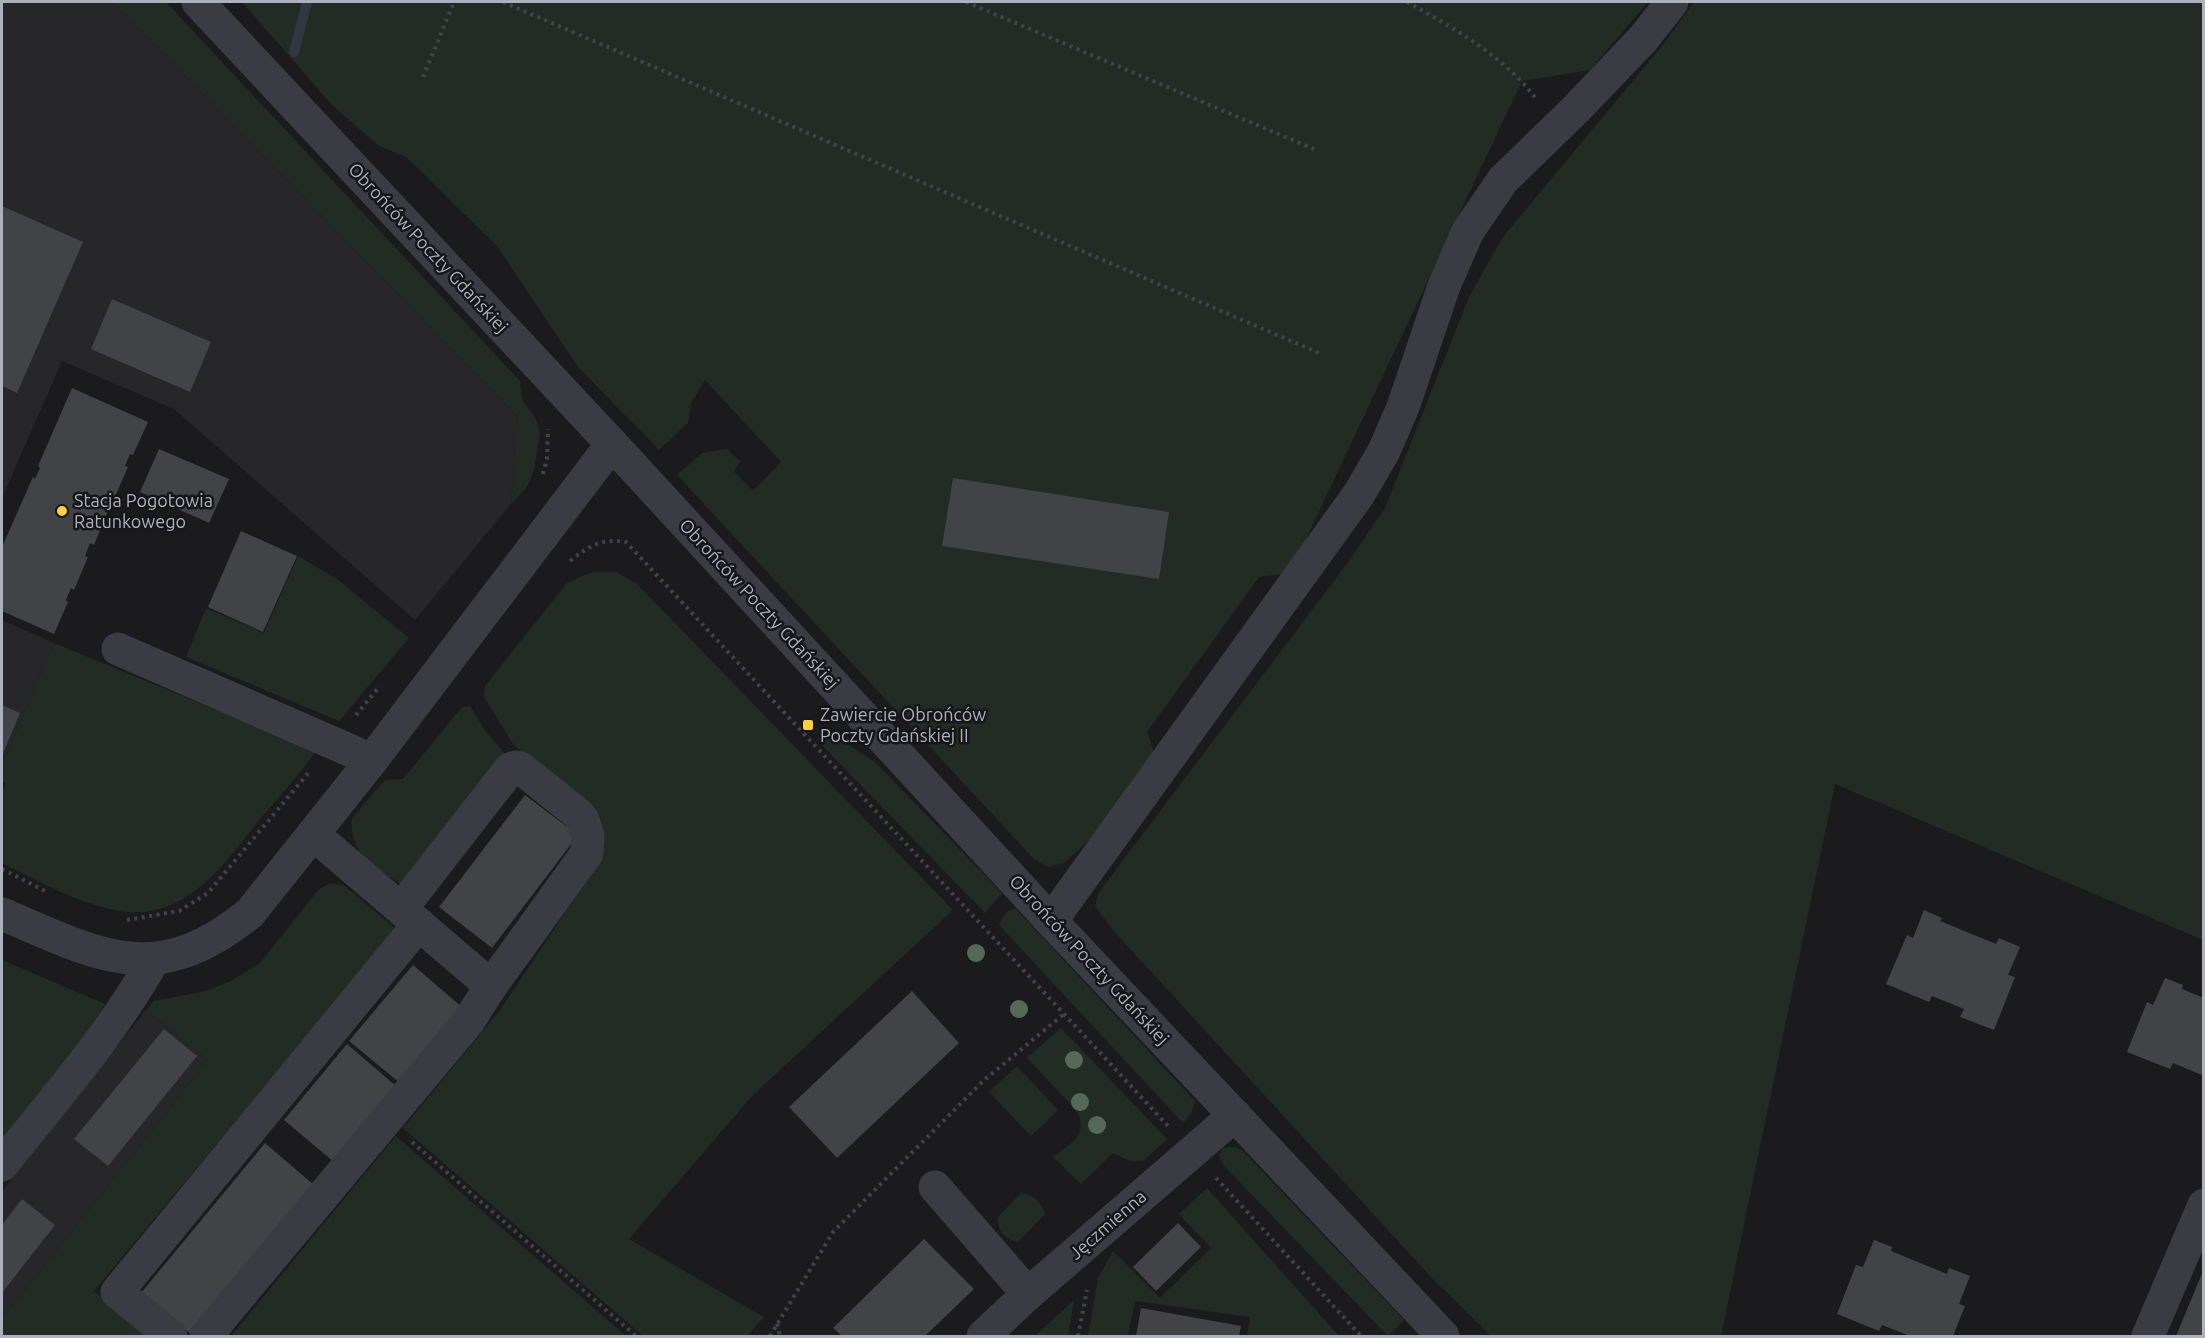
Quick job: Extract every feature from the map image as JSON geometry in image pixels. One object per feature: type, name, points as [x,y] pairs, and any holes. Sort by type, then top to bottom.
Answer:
[{"type":"street","name":"Obrońców Poczty Gdańskiej","points":[[198,2],[612,444],[1052,921],[1443,1336]]},
{"type":"street","points":[[1052,921],[1359,494],[1384,451],[1398,418],[1444,286],[1468,231],[1503,180],[1643,39],[1672,2]]},
{"type":"street","points":[[2,914],[84,949],[119,958],[154,959],[180,953],[229,930],[250,913],[372,760],[612,444]]},
{"type":"street","points":[[118,649],[372,760]]},
{"type":"street","points":[[171,1336],[117,1292],[410,917],[510,769],[516,767],[522,769],[578,814],[587,829],[587,853],[491,986],[468,1022],[206,1336]]},
{"type":"street","points":[[313,834],[491,986]]},
{"type":"street","points":[[2,1165],[104,1038],[135,993],[154,959]]},
{"type":"street","name":"Jęczmienna","points":[[983,1336],[1028,1294],[1235,1115]]},
{"type":"street","points":[[935,1187],[1028,1294]]},
{"type":"street","points":[[2148,1336],[2204,1205]]},
{"type":"path","points":[[423,77],[454,2]]},
{"type":"path","points":[[503,2],[1319,352]]},
{"type":"path","points":[[966,2],[1314,148]]},
{"type":"path","points":[[1407,2],[1455,29],[1522,81],[1557,128]]},
{"type":"path","points":[[626,542],[1361,1336]]},
{"type":"path","points":[[387,1120],[636,1336]]},
{"type":"path","points":[[1078,1336],[1088,1283]]},
{"type":"path","points":[[777,1324],[780,1336]]},
{"type":"shaded area","points":[[2,2],[113,2],[518,417],[511,504],[415,620],[174,409],[62,361],[2,498]]},
{"type":"shaded area","points":[[113,2],[166,2],[520,381],[522,400],[535,417],[540,432],[534,470],[527,487],[511,504],[518,417]]},
{"type":"shaded area","points":[[242,2],[1648,2],[1590,70],[1522,81],[1290,573],[1259,577],[1147,732],[1156,758],[1107,824],[1064,863],[1048,867],[1035,860],[677,475],[702,453],[727,449],[740,461],[734,472],[753,491],[781,462],[705,380],[691,403],[688,423],[659,450],[578,367],[497,246],[406,157],[379,146],[333,106]]},
{"type":"shaded area","points":[[1694,2],[2203,2],[2203,940],[1835,784],[1721,1336],[1491,1336],[1431,1277],[1112,929],[1095,906],[1099,892],[1349,561],[1385,508],[1469,297],[1503,237],[1662,46]]},
{"type":"shaded area","points":[[298,556],[337,579],[409,638],[339,721],[186,657],[206,608],[264,633]]},
{"type":"shaded area","points":[[592,572],[617,572],[637,584],[953,910],[752,1096],[629,1239],[764,1317],[747,1336],[643,1336],[403,1128],[500,1010],[601,859],[591,810],[513,744],[484,697],[485,686],[567,583]]},
{"type":"shaded area","points":[[2,620],[54,643],[2,765]]},
{"type":"shaded area","points":[[54,643],[316,751],[221,867],[189,895],[171,905],[151,911],[112,910],[80,900],[2,863],[2,793],[6,783],[2,781],[2,765]]},
{"type":"shaded area","points":[[470,706],[487,733],[505,754],[403,886],[374,866],[360,851],[352,831],[352,818],[385,780],[403,779],[462,707]]},
{"type":"shaded area","points":[[828,729],[837,738],[875,762],[1002,893],[985,913],[817,740]]},
{"type":"shaded area","points":[[331,883],[345,886],[396,929],[94,1291],[148,1336],[2,1336],[2,1319],[208,1060],[146,1010],[154,1001],[206,991],[233,980],[260,963],[319,889]]},
{"type":"shaded area","points":[[1015,908],[1195,1101],[1191,1114],[1183,1123],[999,925],[1005,913]]},
{"type":"shaded area","points":[[2,960],[105,1004],[86,1036],[2,1145]]},
{"type":"shaded area","points":[[146,1010],[208,1060],[2,1319],[2,1191]]},
{"type":"shaded area","points":[[1061,1028],[1167,1139],[1143,1161],[1130,1161],[1113,1153],[1081,1184],[1053,1157],[1076,1138],[1080,1132],[1080,1118],[1076,1110],[1027,1058]]},
{"type":"shaded area","points":[[1017,1066],[1058,1110],[1031,1136],[989,1092]]},
{"type":"shaded area","points":[[396,1136],[626,1336],[231,1336]]},
{"type":"shaded area","points":[[1233,1147],[1242,1150],[1404,1320],[1388,1336],[1224,1166],[1219,1156],[1223,1148]]},
{"type":"shaded area","points":[[1207,1188],[1339,1336],[1247,1336],[1250,1317],[1135,1301],[1128,1336],[1088,1336],[1098,1278],[1113,1251],[1160,1298],[1211,1248],[1179,1214]]},
{"type":"shaded area","points":[[1021,1193],[1036,1200],[1042,1206],[1045,1214],[1018,1242],[1003,1234],[997,1218]]},
{"type":"shaded area","points":[[1074,1300],[1068,1336],[1035,1336]]},
{"type":"building","points":[[2,206],[83,242],[17,393],[2,386]]},
{"type":"building","points":[[112,299],[211,342],[190,392],[91,349]]},
{"type":"building","name":"Stacja Pogotowia Ratunkowego","points":[[72,388],[148,422],[133,455],[130,454],[125,466],[128,467],[113,501],[110,499],[105,510],[108,511],[94,545],[90,543],[85,556],[88,557],[74,590],[71,588],[66,600],[68,602],[54,634],[2,611],[2,547],[33,477],[35,479],[40,468],[38,466]]},
{"type":"building","points":[[159,449],[229,479],[209,523],[140,492]]},
{"type":"building","points":[[953,478],[1169,512],[1159,579],[942,546]]},
{"type":"building","points":[[241,531],[297,556],[263,632],[208,607]]},
{"type":"building","points":[[2,705],[20,713],[2,756]]},
{"type":"building","points":[[525,795],[578,835],[492,948],[439,907]]},
{"type":"building","points":[[1924,910],[1942,918],[1940,921],[1996,944],[1999,938],[2020,947],[2008,975],[2015,977],[1994,1030],[1960,1017],[1964,1009],[1932,996],[1929,1002],[1886,984],[1907,935],[1913,938]]},
{"type":"building","points":[[413,965],[463,1008],[400,1083],[349,1041]]},
{"type":"building","points":[[2165,978],[2183,985],[2182,989],[2204,998],[2204,1076],[2173,1063],[2170,1069],[2127,1052],[2147,1002],[2153,1005]]},
{"type":"building","points":[[912,991],[959,1043],[837,1158],[789,1107]]},
{"type":"building","points":[[164,1029],[197,1056],[108,1166],[74,1139]]},
{"type":"building","points":[[347,1044],[397,1087],[334,1162],[284,1120]]},
{"type":"building","points":[[265,1143],[315,1186],[192,1335],[141,1293]]},
{"type":"building","points":[[22,1199],[55,1225],[2,1293],[2,1225]]},
{"type":"building","points":[[1178,1223],[1201,1247],[1156,1291],[1133,1267]]},
{"type":"building","points":[[924,1239],[974,1289],[925,1336],[842,1336],[833,1328]]},
{"type":"building","points":[[1874,1240],[1892,1247],[1891,1251],[1947,1274],[1949,1268],[1970,1276],[1959,1304],[1965,1306],[1953,1336],[1910,1336],[1882,1325],[1879,1331],[1837,1314],[1856,1265],[1863,1267]]},
{"type":"building","points":[[2203,1271],[2204,1336],[2176,1336]]},
{"type":"building","points":[[1141,1308],[1241,1326],[1239,1336],[1136,1336]]},
{"type":"waterway","points":[[294,52],[307,2]]},
{"type":"place","name":"Stacja Pogotowia Ratunkowego","points":[[62,511]]},
{"type":"place","name":"Zawiercie Obrońców Poczty Gdańskiej II","points":[[808,725]]}]
